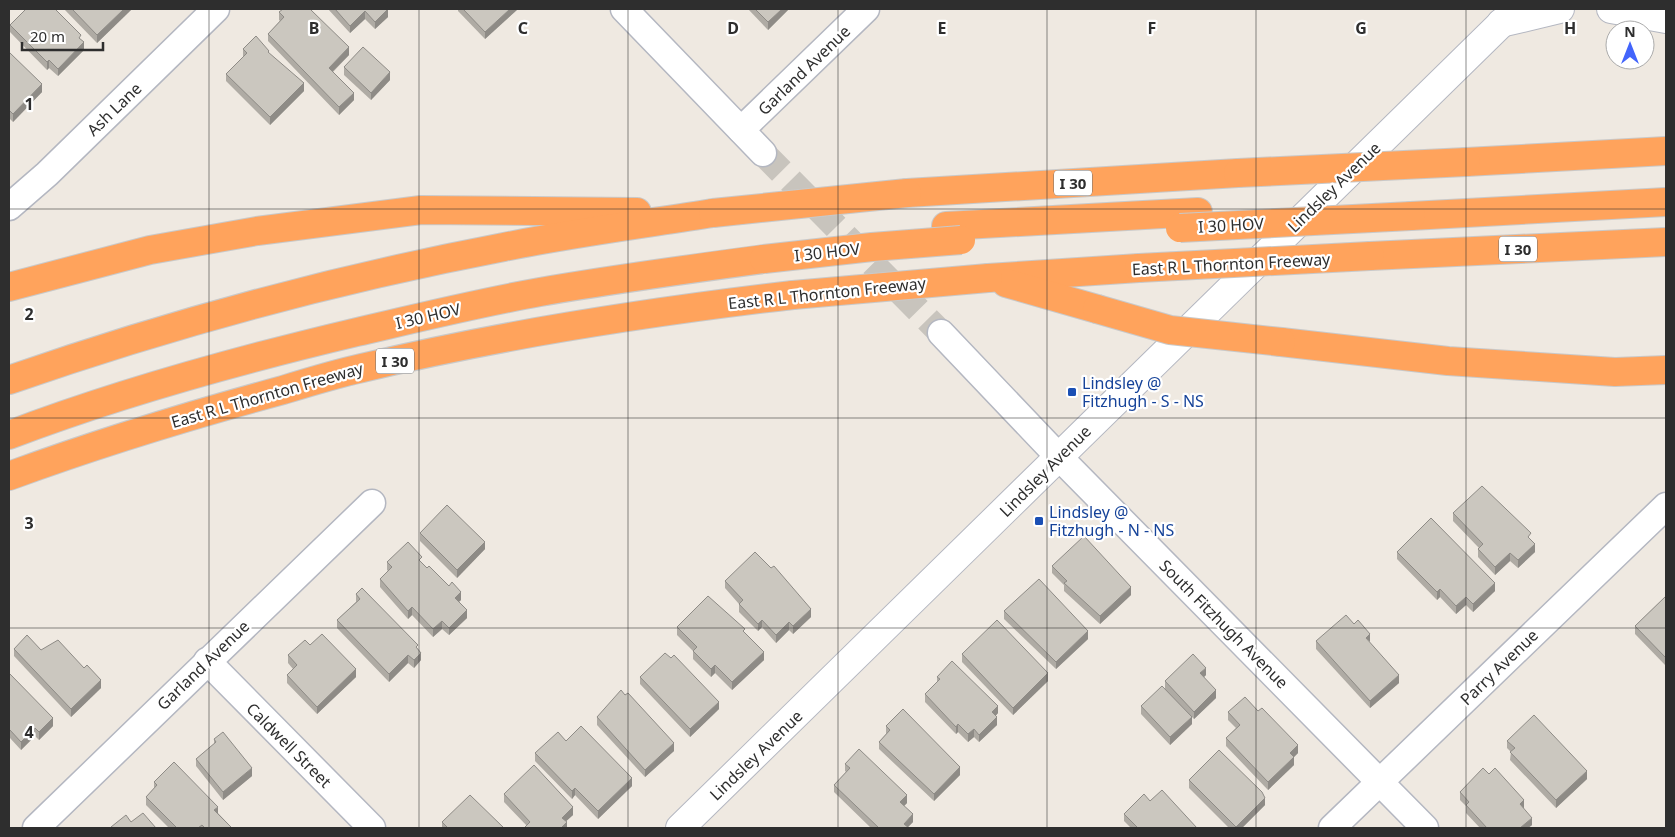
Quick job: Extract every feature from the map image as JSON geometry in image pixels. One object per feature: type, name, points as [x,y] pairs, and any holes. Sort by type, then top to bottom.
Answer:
[{"type":"highway","name":"I 30","points":[[9,380],[68,359],[211,316],[357,278],[505,246],[713,213],[907,193],[1238,173],[1666,151]]},
{"type":"highway","name":"I 30 HOV","points":[[1418,209],[1666,189]]},
{"type":"highway","name":"I 30 HOV","points":[[9,418],[140,375],[369,313],[479,289],[572,272],[953,233],[1418,209],[1666,202]]},
{"type":"highway","points":[[9,287],[150,250],[257,231],[421,210],[713,213]]},
{"type":"highway","name":"East R L Thornton Freeway","points":[[9,476],[74,452],[218,407],[361,368],[506,337],[700,306],[793,295],[988,278],[1139,268],[1666,242]]},
{"type":"highway","name":"I 30 HOV","points":[[9,435],[168,382],[280,351],[417,318],[538,292],[648,274],[757,252]]},
{"type":"highway","points":[[988,278],[1170,330],[1458,361],[1615,372],[1666,370]]},
{"type":"street","name":"Ash Lane","points":[[9,207],[47,174],[216,9]]},
{"type":"street","points":[[624,9],[763,154]]},
{"type":"street","name":"Garland Avenue","points":[[741,130],[866,9]]},
{"type":"street","points":[[1509,16],[1560,9]]},
{"type":"street","points":[[1611,9],[1666,19]]},
{"type":"street","name":"Lindsley Avenue","points":[[680,828],[1509,16]]},
{"type":"street","name":"South Fitzhugh Avenue","points":[[941,333],[1059,457],[1425,828]]},
{"type":"street","name":"Garland Avenue","points":[[36,828],[372,503]]},
{"type":"street","name":"Parry Avenue","points":[[1332,828],[1666,506]]},
{"type":"street","name":"Caldwell Street","points":[[207,661],[372,828]]},
{"type":"building","points":[[26,9],[55,9],[81,35],[79,38],[84,42],[58,69],[49,60],[47,62],[10,25]]},
{"type":"building","points":[[72,9],[124,9],[97,35]]},
{"type":"building","points":[[283,9],[313,9],[311,10],[349,47],[329,68],[354,93],[339,107],[268,34],[284,17],[279,12]]},
{"type":"building","points":[[335,9],[388,9],[375,22],[365,11],[350,26]]},
{"type":"building","points":[[463,9],[510,9],[485,32]]},
{"type":"building","points":[[755,9],[782,9],[768,22]]},
{"type":"building","points":[[256,36],[268,52],[304,83],[270,117],[226,74],[247,53],[243,49]]},
{"type":"building","points":[[363,47],[390,72],[371,93],[344,67]]},
{"type":"building","points":[[9,52],[42,84],[13,114],[9,110]]},
{"type":"building","points":[[1482,486],[1531,533],[1528,537],[1535,544],[1518,560],[1510,553],[1495,567],[1478,549],[1483,544],[1453,513]]},
{"type":"building","points":[[447,505],[485,542],[457,570],[420,533]]},
{"type":"building","points":[[1431,518],[1495,583],[1473,604],[1466,597],[1456,606],[1440,589],[1437,592],[1397,552]]},
{"type":"building","points":[[1084,536],[1131,587],[1100,616],[1064,583],[1067,581],[1052,566]]},
{"type":"building","points":[[408,542],[422,557],[419,560],[427,568],[429,566],[449,586],[452,582],[461,592],[455,598],[467,610],[449,628],[442,621],[433,629],[412,607],[408,611],[380,579],[392,567],[387,562]]},
{"type":"building","points":[[755,552],[771,568],[774,566],[811,609],[793,626],[789,622],[776,635],[762,620],[758,624],[739,604],[743,600],[725,581]]},
{"type":"building","points":[[1039,579],[1088,631],[1056,662],[1004,611]]},
{"type":"building","points":[[362,588],[418,645],[416,647],[421,653],[414,660],[408,655],[389,674],[337,620],[360,599],[356,594]]},
{"type":"building","points":[[708,596],[745,629],[743,631],[764,652],[732,682],[715,665],[711,669],[693,651],[697,647],[677,627]]},
{"type":"building","points":[[1666,596],[1666,658],[1635,626]]},
{"type":"building","points":[[1346,615],[1354,624],[1358,620],[1370,634],[1366,638],[1399,675],[1370,701],[1316,641]]},
{"type":"building","points":[[997,620],[1048,673],[1013,708],[962,654]]},
{"type":"building","points":[[322,634],[356,669],[317,707],[287,675],[297,665],[288,655],[305,640],[310,645]]},
{"type":"building","points":[[27,635],[41,650],[58,640],[84,668],[87,665],[101,680],[71,709],[14,649]]},
{"type":"building","points":[[665,653],[671,658],[674,655],[719,702],[690,729],[640,677]]},
{"type":"building","points":[[1193,654],[1206,668],[1200,673],[1216,690],[1194,712],[1165,681]]},
{"type":"building","points":[[952,661],[998,706],[992,712],[997,717],[979,735],[974,729],[968,734],[958,724],[956,727],[925,694],[940,679],[937,677]]},
{"type":"building","points":[[9,673],[53,718],[39,732],[35,728],[21,742],[9,731]]},
{"type":"building","points":[[1162,686],[1192,717],[1170,737],[1141,706]]},
{"type":"building","points":[[621,690],[625,695],[628,693],[674,743],[645,770],[597,717]]},
{"type":"building","points":[[1245,697],[1258,711],[1262,708],[1298,745],[1290,753],[1294,757],[1268,782],[1226,738],[1240,725],[1228,712]]},
{"type":"building","points":[[903,709],[960,767],[934,794],[879,742],[890,730],[886,726]]},
{"type":"building","points":[[1534,715],[1587,771],[1556,800],[1510,752],[1515,748],[1507,741]]},
{"type":"building","points":[[581,726],[632,778],[598,811],[575,788],[572,791],[535,753],[558,732],[566,741]]},
{"type":"building","points":[[223,732],[252,768],[223,792],[196,759],[216,742],[214,739]]},
{"type":"building","points":[[859,749],[907,795],[900,802],[913,814],[904,824],[909,828],[879,828],[834,785],[850,768],[845,764]]},
{"type":"building","points":[[1219,750],[1262,792],[1265,798],[1236,827],[1189,780]]},
{"type":"building","points":[[174,762],[218,807],[214,810],[232,828],[205,828],[202,825],[198,828],[177,828],[146,797],[157,785],[154,782]]},
{"type":"building","points":[[534,765],[573,807],[562,818],[567,822],[561,828],[524,828],[530,822],[504,794]]},
{"type":"building","points":[[1483,768],[1489,774],[1495,768],[1524,800],[1520,804],[1532,818],[1520,828],[1487,828],[1466,805],[1469,802],[1460,792]]},
{"type":"building","points":[[1162,790],[1197,828],[1138,828],[1124,814],[1144,794],[1150,801]]},
{"type":"building","points":[[470,795],[504,828],[448,828],[442,822]]},
{"type":"building","points":[[143,813],[156,828],[111,827],[126,815],[131,822]]},
{"type":"tunnel","points":[[763,153],[941,333]]},
{"type":"place","name":"Lindsley @ Fitzhugh - S - NS","points":[[1072,392]]},
{"type":"place","name":"Lindsley @ Fitzhugh - N - NS","points":[[1039,521]]}]
